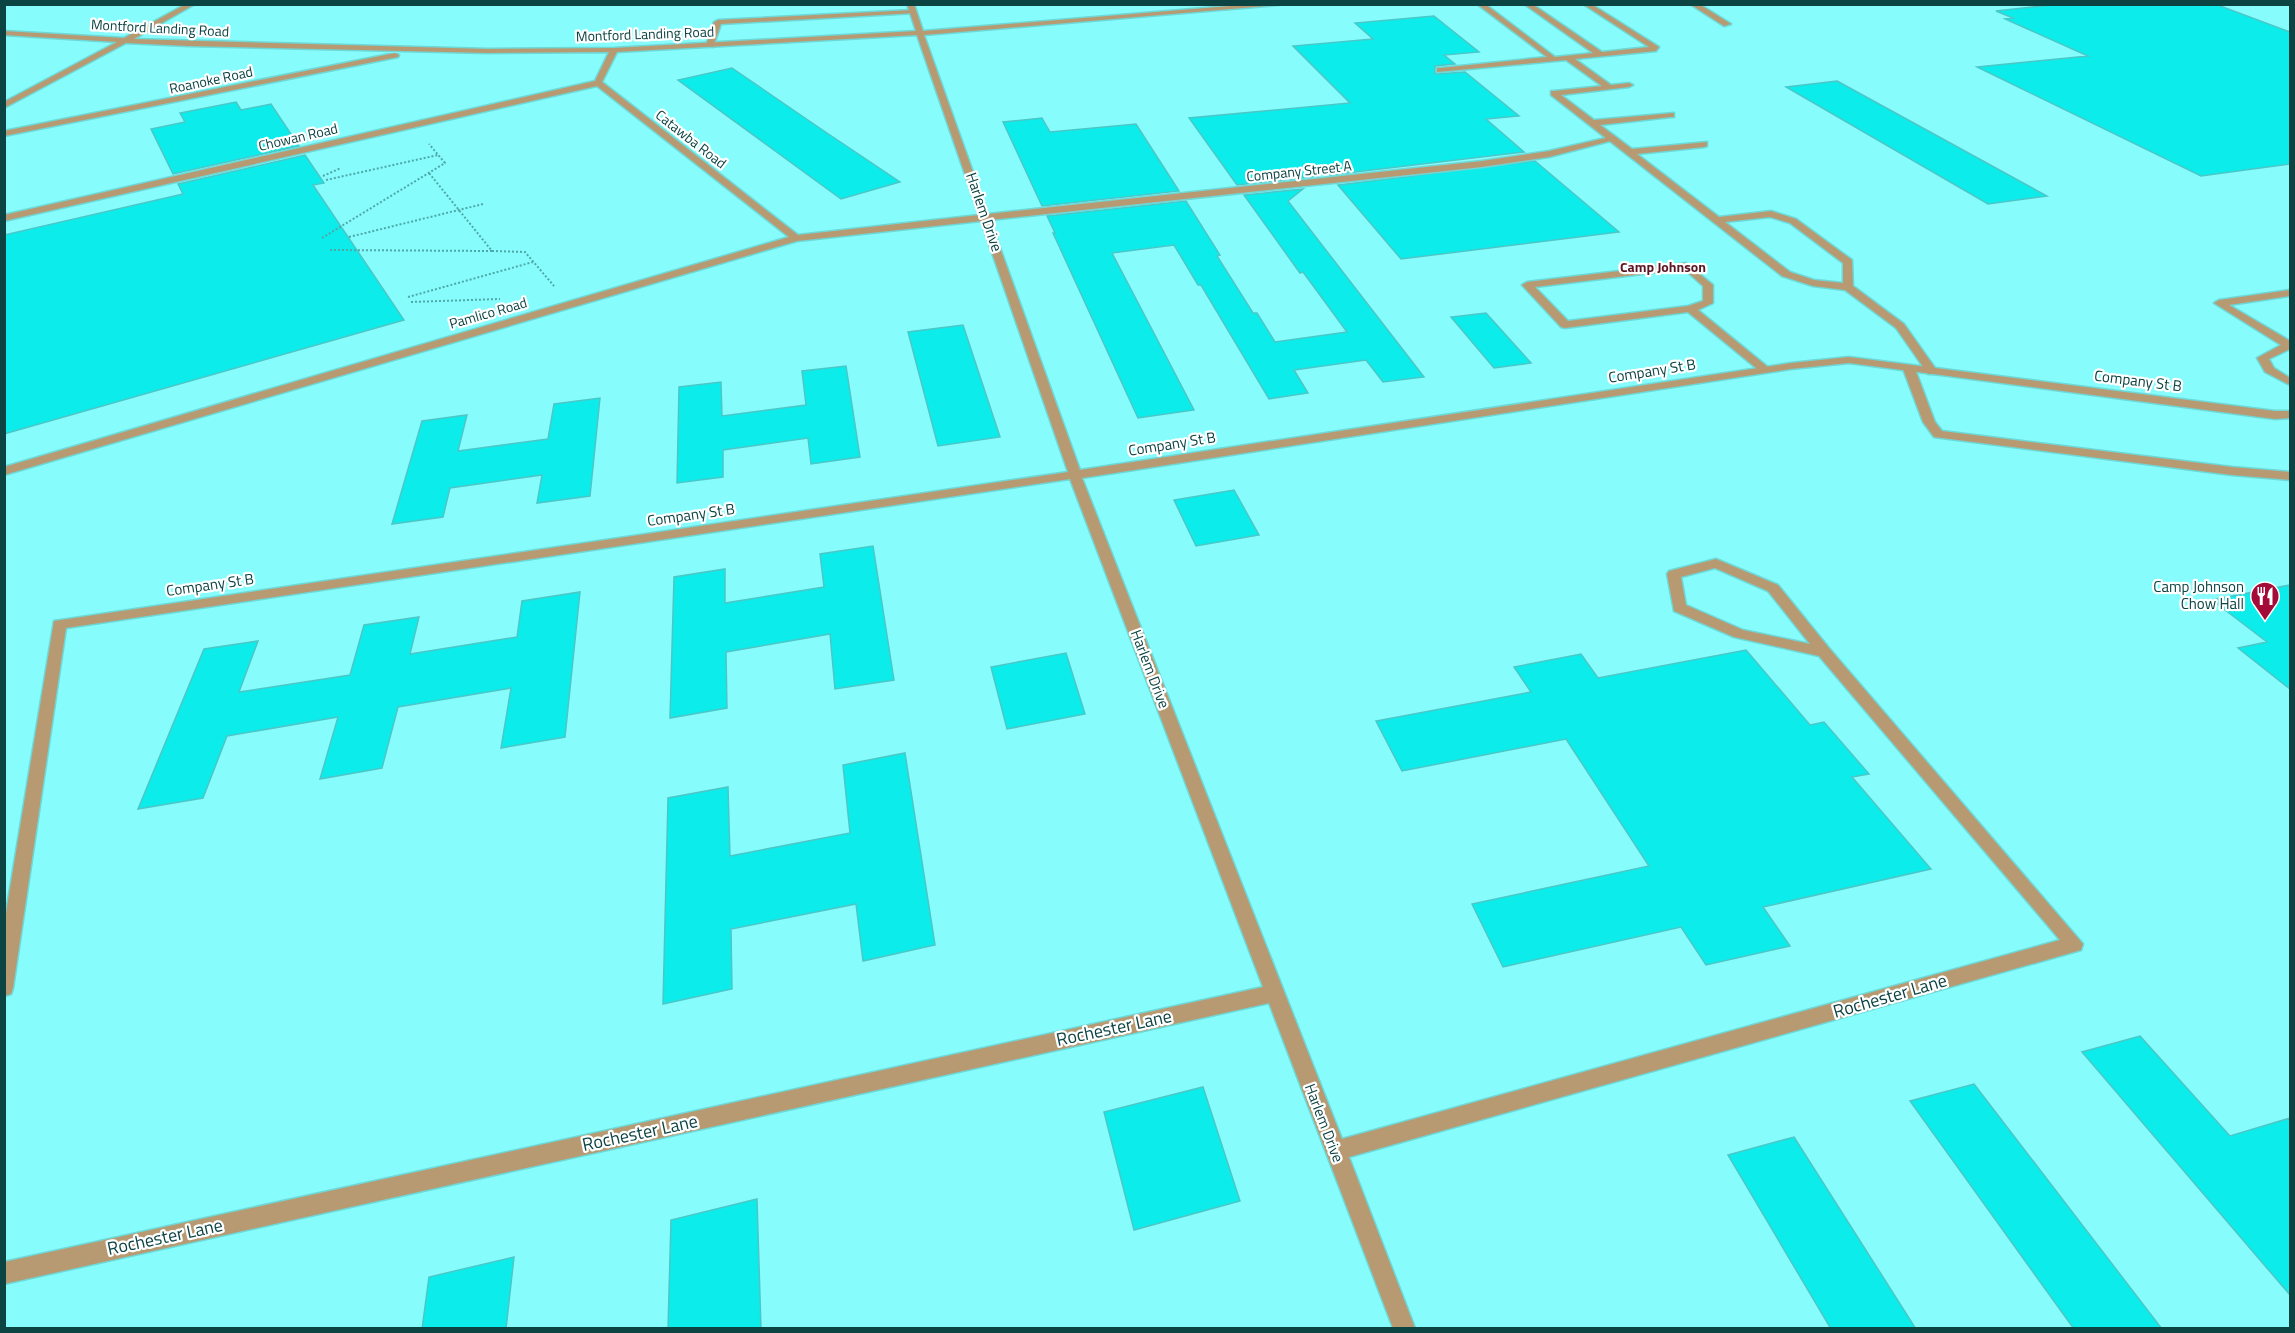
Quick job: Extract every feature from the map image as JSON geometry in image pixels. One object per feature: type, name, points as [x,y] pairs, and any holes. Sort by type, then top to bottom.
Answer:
[{"type":"street","points":[[4,106],[192,4]]},
{"type":"street","name":"Montford Landing Road","points":[[4,33],[128,40],[422,50],[614,50],[922,33],[1286,4]]},
{"type":"street","points":[[1527,4],[1601,55]]},
{"type":"street","points":[[1440,70],[1656,50],[1586,4]]},
{"type":"street","points":[[1693,4],[1727,24]]},
{"type":"street","points":[[1481,5],[1492,5]]},
{"type":"street","points":[[1481,5],[1554,59]]},
{"type":"street","points":[[710,45],[718,22],[912,8]]},
{"type":"street","name":"Harlem Drive","points":[[912,8],[1075,475],[1404,1329]]},
{"type":"street","name":"Roanoke Road","points":[[4,134],[422,50]]},
{"type":"street","points":[[598,83],[614,50]]},
{"type":"street","points":[[1568,58],[1609,87]]},
{"type":"street","name":"Chowan Road","points":[[4,218],[598,83]]},
{"type":"street","name":"Catawba Road","points":[[598,83],[796,238]]},
{"type":"street","points":[[1629,85],[1554,93],[1786,274],[1813,283],[1848,287],[1900,326],[1932,372]]},
{"type":"street","points":[[1593,123],[1671,116]]},
{"type":"street","name":"Company Street A","points":[[986,219],[1482,164],[1549,154],[1614,139]]},
{"type":"street","points":[[1630,152],[1704,144]]},
{"type":"street","points":[[1718,220],[1771,214],[1793,221],[1848,262],[1848,287]]},
{"type":"street","name":"Pamlico Road","points":[[4,471],[796,238],[986,219]]},
{"type":"street","points":[[1690,309],[1708,303],[1708,285],[1686,266],[1527,285],[1565,325],[1690,309],[1765,370]]},
{"type":"street","points":[[2290,293],[2219,303],[2290,345]]},
{"type":"street","points":[[2290,345],[2263,358],[2269,370],[2290,382]]},
{"type":"street","name":"Company St B","points":[[4,988],[59,624],[1075,475],[1765,370],[1849,360],[2275,415],[2290,415]]},
{"type":"street","points":[[1909,369],[1929,422],[1938,434],[2290,476]]},
{"type":"street","name":"Rochester Lane","points":[[1335,1151],[2074,945],[1824,652],[1773,588],[1716,563],[1674,574],[1679,608],[1739,634],[1824,652]]},
{"type":"street","name":"Rochester Lane","points":[[4,1272],[1275,993]]},
{"type":"path","points":[[322,238],[445,163],[412,125]]},
{"type":"path","points":[[326,180],[438,155]]},
{"type":"path","points":[[429,173],[492,251]]},
{"type":"path","points":[[349,237],[483,204]]},
{"type":"path","points":[[330,250],[525,252],[570,304]]},
{"type":"path","points":[[408,297],[533,262]]},
{"type":"path","points":[[411,302],[504,298]]},
{"type":"building","points":[[2060,4],[2215,4],[2290,32],[2290,164],[2201,176],[1977,67],[2088,56],[2005,19],[2013,18],[1996,11]]},
{"type":"building","points":[[1434,16],[1479,52],[1444,55],[1455,64],[1435,66],[1435,74],[1465,72],[1519,116],[1486,119],[1524,152],[1330,175],[1326,170],[1318,176],[1237,185],[1189,118],[1350,103],[1293,46],[1373,39],[1355,23]]},
{"type":"building","points":[[732,68],[900,182],[841,199],[678,80]]},
{"type":"building","points":[[1837,81],[2047,196],[1988,204],[1786,87]]},
{"type":"building","points":[[236,102],[241,110],[271,104],[299,146],[173,174],[151,129],[185,122],[180,113]]},
{"type":"building","points":[[1042,118],[1050,132],[1136,124],[1179,191],[1042,206],[1003,122]]},
{"type":"building","points":[[305,155],[324,183],[313,185],[404,320],[4,434],[4,235],[183,194],[178,184]]},
{"type":"building","points":[[1535,161],[1619,232],[1401,259],[1338,185]]},
{"type":"building","points":[[1303,189],[1288,201],[1424,377],[1383,382],[1366,360],[1294,370],[1308,393],[1269,399],[1201,285],[1198,285],[1174,245],[1112,253],[1194,410],[1138,418],[1047,216],[1186,201],[1220,255],[1217,256],[1253,313],[1257,313],[1275,342],[1347,332],[1303,272],[1300,273],[1244,195]]},
{"type":"building","points":[[1486,313],[1531,363],[1494,368],[1451,317]]},
{"type":"building","points":[[963,325],[1000,437],[938,446],[908,332]]},
{"type":"building","points":[[846,366],[860,457],[811,464],[808,438],[723,450],[723,477],[677,483],[679,387],[721,382],[722,416],[806,405],[802,371]]},
{"type":"building","points":[[600,398],[590,496],[537,503],[542,475],[450,488],[443,517],[392,524],[422,421],[467,415],[458,451],[548,439],[554,404]]},
{"type":"building","points":[[1234,490],[1259,535],[1196,546],[1174,500]]},
{"type":"building","points":[[873,546],[894,680],[835,689],[830,634],[726,652],[727,708],[670,718],[674,577],[725,569],[725,603],[824,587],[820,554]]},
{"type":"building","name":"Camp Johnson Chow Hall","points":[[2290,585],[2290,689],[2238,648],[2267,642],[2212,600]]},
{"type":"building","points":[[580,592],[565,737],[501,748],[511,688],[398,707],[382,768],[320,779],[338,717],[227,736],[203,798],[138,809],[204,649],[258,641],[239,692],[350,675],[364,625],[419,617],[410,654],[517,637],[522,601]]},
{"type":"building","points":[[1746,650],[1810,725],[1824,722],[1869,774],[1852,777],[1931,869],[1763,907],[1790,946],[1706,965],[1681,927],[1503,967],[1472,904],[1649,866],[1566,739],[1402,771],[1376,721],[1531,692],[1514,667],[1581,654],[1598,678]]},
{"type":"building","points":[[1066,653],[1085,714],[1007,729],[991,667]]},
{"type":"building","points":[[905,753],[935,945],[863,961],[856,904],[731,929],[732,989],[663,1004],[668,798],[728,787],[730,856],[850,833],[843,765]]},
{"type":"building","points":[[2140,1036],[2230,1136],[2290,1118],[2290,1295],[2082,1052]]},
{"type":"building","points":[[1974,1084],[2162,1329],[2074,1329],[1910,1101]]},
{"type":"building","points":[[1203,1087],[1240,1201],[1134,1230],[1104,1112]]},
{"type":"building","points":[[1794,1137],[1916,1329],[1831,1329],[1728,1155]]},
{"type":"building","points":[[757,1199],[761,1329],[668,1329],[671,1220]]},
{"type":"building","points":[[514,1257],[506,1329],[422,1329],[429,1277]]},
{"type":"place","name":"Camp Johnson Chow Hall","points":[[2265,622]]},
{"type":"district","name":"Camp Johnson","points":[[1663,267]]}]
